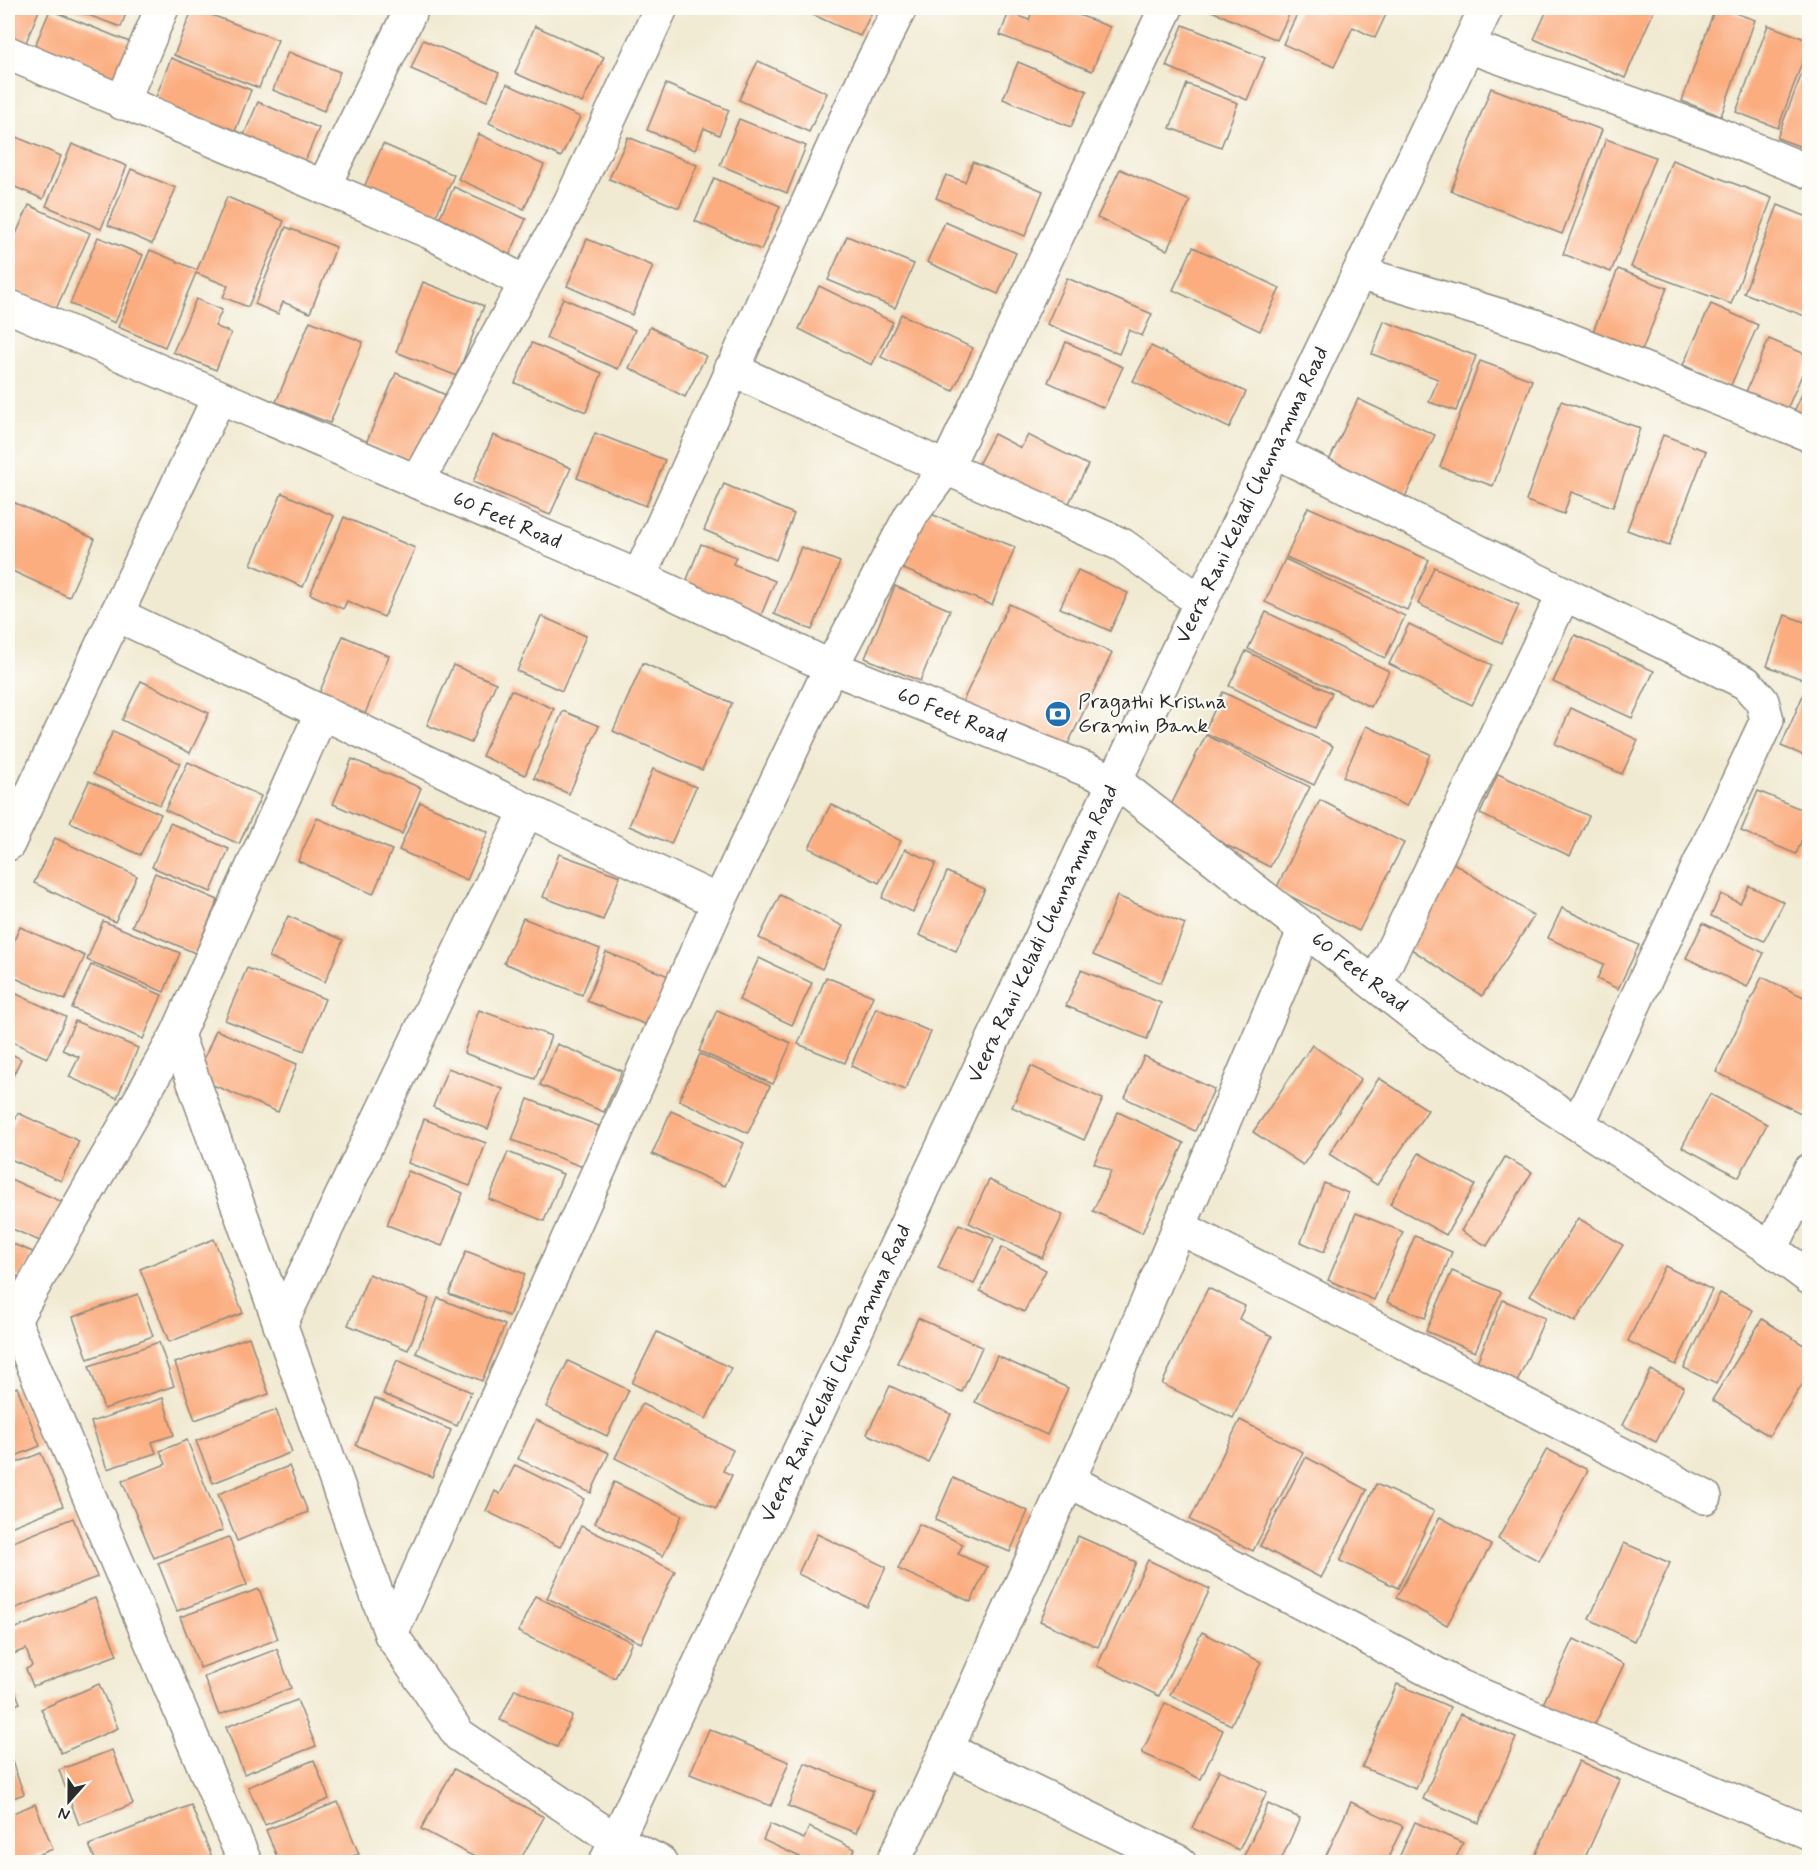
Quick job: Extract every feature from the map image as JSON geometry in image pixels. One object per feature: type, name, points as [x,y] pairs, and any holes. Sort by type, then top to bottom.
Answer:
[{"type":"street","points":[[122,103],[162,8]]},
{"type":"street","points":[[323,187],[412,8]]},
{"type":"street","points":[[417,482],[570,203],[661,8]]},
{"type":"street","points":[[639,577],[863,81],[900,8]]},
{"type":"street","points":[[391,1634],[719,902],[831,667],[911,515],[946,468],[1166,8]]},
{"type":"street","name":"Veera Rani Keladi Chennamma Road","points":[[612,1852],[1115,781],[1486,8]]},
{"type":"street","points":[[1468,46],[1712,132],[1809,172]]},
{"type":"street","points":[[8,53],[430,232],[526,283]]},
{"type":"street","points":[[1359,273],[1535,326],[1809,435]]},
{"type":"street","name":"60 Feet Road","points":[[8,306],[639,577],[831,667],[1115,781],[1437,1033],[1771,1249],[1809,1278]]},
{"type":"street","points":[[731,369],[946,468],[1122,545],[1201,602]]},
{"type":"street","points":[[8,844],[219,397]]},
{"type":"street","points":[[1274,451],[1746,683],[1762,700],[1767,720],[1578,1124]]},
{"type":"street","points":[[1376,984],[1564,594]]},
{"type":"street","points":[[116,614],[719,902]]},
{"type":"street","points":[[245,1863],[11,1318],[177,1035],[322,712]]},
{"type":"street","points":[[280,1325],[528,810]]},
{"type":"street","points":[[893,1863],[1128,1348],[1305,929]]},
{"type":"street","points":[[177,1035],[391,1634],[459,1735],[612,1852],[660,1863]]},
{"type":"street","points":[[1771,1249],[1809,1170]]},
{"type":"street","points":[[1179,1227],[1705,1497]]},
{"type":"street","points":[[1068,1480],[1461,1687],[1809,1833]]},
{"type":"street","points":[[946,1749],[1179,1863]]},
{"type":"building","points":[[8,8],[40,8],[24,47],[8,40]]},
{"type":"building","points":[[69,8],[128,8],[121,27]]},
{"type":"building","points":[[193,8],[278,40],[259,88],[174,55]]},
{"type":"building","points":[[798,8],[874,8],[860,36]]},
{"type":"building","points":[[1033,8],[1061,8],[1110,27],[1092,71],[1000,35],[1009,12],[1029,20]]},
{"type":"building","points":[[1205,8],[1292,8],[1277,40]]},
{"type":"building","points":[[1300,8],[1389,8],[1375,38],[1353,27],[1334,67],[1283,44]]},
{"type":"building","points":[[1548,8],[1655,8],[1625,78],[1534,39]]},
{"type":"building","points":[[1715,8],[1755,20],[1721,116],[1682,101]]},
{"type":"building","points":[[50,10],[132,43],[110,95],[32,53]]},
{"type":"building","points":[[1183,25],[1265,58],[1247,100],[1166,66]]},
{"type":"building","points":[[1768,25],[1810,41],[1778,128],[1736,112]]},
{"type":"building","points":[[535,26],[604,57],[582,103],[515,73]]},
{"type":"building","points":[[423,40],[499,73],[487,101],[411,69]]},
{"type":"building","points":[[288,52],[340,72],[324,111],[273,90]]},
{"type":"building","points":[[1810,55],[1810,150],[1777,138]]},
{"type":"building","points":[[171,58],[251,90],[231,142],[154,102]]},
{"type":"building","points":[[758,61],[827,93],[809,132],[739,100]]},
{"type":"building","points":[[1018,62],[1087,91],[1071,127],[1003,99]]},
{"type":"building","points":[[507,84],[580,117],[561,157],[489,123]]},
{"type":"building","points":[[666,84],[729,110],[719,135],[704,128],[695,150],[647,130]]},
{"type":"building","points":[[1187,84],[1238,103],[1221,147],[1170,128]]},
{"type":"building","points":[[1491,88],[1602,130],[1562,234],[1451,191]]},
{"type":"building","points":[[258,102],[319,128],[302,168],[241,142]]},
{"type":"building","points":[[8,110],[15,113],[8,130]]},
{"type":"building","points":[[739,119],[806,146],[787,193],[720,165]]},
{"type":"building","points":[[479,134],[544,165],[524,209],[458,179]]},
{"type":"building","points":[[14,136],[61,156],[43,199],[8,184],[8,151]]},
{"type":"building","points":[[628,137],[697,165],[679,208],[609,179]]},
{"type":"building","points":[[1606,139],[1655,157],[1611,272],[1563,254]]},
{"type":"building","points":[[72,144],[127,166],[101,229],[46,206]]},
{"type":"building","points":[[383,144],[454,175],[432,225],[361,194]]},
{"type":"building","points":[[1672,160],[1772,198],[1731,304],[1631,267]]},
{"type":"building","points":[[973,162],[1043,191],[1025,236],[936,198],[946,175],[965,182]]},
{"type":"building","points":[[131,169],[176,188],[152,244],[108,225]]},
{"type":"building","points":[[1120,169],[1190,201],[1167,250],[1097,218]]},
{"type":"building","points":[[714,178],[780,206],[761,250],[695,221]]},
{"type":"building","points":[[454,187],[526,219],[505,265],[433,232]]},
{"type":"building","points":[[227,197],[284,221],[248,307],[223,297],[228,286],[196,273],[165,347],[118,327],[150,250],[197,270]]},
{"type":"building","points":[[29,205],[90,233],[56,309],[8,288],[8,252]]},
{"type":"building","points":[[1778,205],[1810,218],[1810,318],[1744,293]]},
{"type":"building","points":[[945,222],[1016,253],[998,294],[927,262]]},
{"type":"building","points":[[286,227],[336,247],[310,313],[283,302],[278,314],[255,304]]},
{"type":"building","points":[[847,236],[914,264],[895,308],[828,280]]},
{"type":"building","points":[[98,237],[143,255],[115,323],[70,304]]},
{"type":"building","points":[[587,239],[653,266],[632,315],[567,286]]},
{"type":"building","points":[[1193,247],[1280,288],[1260,331],[1173,290]]},
{"type":"building","points":[[1618,269],[1667,288],[1639,358],[1590,339]]},
{"type":"building","points":[[1067,278],[1152,314],[1142,336],[1129,330],[1119,354],[1047,324]]},
{"type":"building","points":[[423,282],[484,306],[457,376],[396,352]]},
{"type":"building","points":[[819,286],[893,322],[872,365],[799,329]]},
{"type":"building","points":[[563,298],[635,330],[618,369],[546,338]]},
{"type":"building","points":[[196,299],[222,310],[215,326],[231,333],[216,370],[173,352]]},
{"type":"building","points":[[1711,304],[1758,325],[1730,387],[1683,365]]},
{"type":"building","points":[[901,314],[973,348],[953,391],[881,357]]},
{"type":"building","points":[[310,321],[363,342],[330,423],[276,402]]},
{"type":"building","points":[[1384,321],[1476,356],[1456,411],[1429,402],[1438,379],[1372,354]]},
{"type":"building","points":[[650,327],[706,356],[685,397],[629,368]]},
{"type":"building","points":[[1769,339],[1810,356],[1782,421],[1741,403]]},
{"type":"building","points":[[1066,342],[1123,367],[1104,408],[1048,382]]},
{"type":"building","points":[[532,343],[602,373],[586,412],[515,383]]},
{"type":"building","points":[[1151,346],[1246,392],[1229,428],[1133,381]]},
{"type":"building","points":[[1480,361],[1532,380],[1493,486],[1440,467]]},
{"type":"building","points":[[396,373],[448,396],[419,464],[366,443]]},
{"type":"building","points":[[1810,377],[1810,429],[1790,420]]},
{"type":"building","points":[[1358,399],[1435,435],[1404,499],[1328,463]]},
{"type":"building","points":[[1561,401],[1640,428],[1613,507],[1571,492],[1564,514],[1526,501]]},
{"type":"building","points":[[595,433],[665,460],[646,506],[577,478]]},
{"type":"building","points":[[994,434],[1021,448],[1028,435],[1088,465],[1064,513],[976,469]]},
{"type":"building","points":[[493,435],[571,468],[550,515],[473,482]]},
{"type":"building","points":[[1663,435],[1706,451],[1669,546],[1627,530]]},
{"type":"building","points":[[724,484],[794,514],[776,560],[704,530]]},
{"type":"building","points":[[282,493],[334,516],[303,587],[251,564]]},
{"type":"building","points":[[13,502],[95,539],[69,597],[8,569],[8,514]]},
{"type":"building","points":[[1308,507],[1429,560],[1407,610],[1286,557]]},
{"type":"building","points":[[918,509],[1015,547],[992,605],[896,566]]},
{"type":"building","points":[[344,517],[415,548],[384,617],[347,601],[343,609],[310,594]]},
{"type":"building","points":[[701,544],[736,557],[733,564],[775,581],[758,623],[682,592]]},
{"type":"building","points":[[801,547],[840,562],[812,630],[774,614]]},
{"type":"building","points":[[1285,559],[1405,616],[1385,658],[1265,602]]},
{"type":"building","points":[[1434,567],[1519,605],[1502,643],[1418,604]]},
{"type":"building","points":[[1078,570],[1128,593],[1110,631],[1060,608]]},
{"type":"building","points":[[895,586],[950,610],[920,681],[865,658]]},
{"type":"building","points":[[1009,604],[1112,653],[1063,754],[961,705]]},
{"type":"building","points":[[1266,612],[1389,671],[1371,707],[1248,649]]},
{"type":"building","points":[[1785,615],[1810,624],[1810,682],[1767,666]]},
{"type":"building","points":[[541,616],[586,636],[562,691],[517,671]]},
{"type":"building","points":[[1409,624],[1492,665],[1472,705],[1389,664]]},
{"type":"building","points":[[1575,635],[1654,671],[1632,718],[1553,682]]},
{"type":"building","points":[[343,636],[389,656],[364,716],[318,696]]},
{"type":"building","points":[[1246,651],[1332,693],[1315,728],[1229,686]]},
{"type":"building","points":[[643,663],[732,703],[702,770],[613,731]]},
{"type":"building","points":[[453,665],[496,683],[471,743],[427,725]]},
{"type":"building","points":[[141,681],[209,713],[190,753],[122,720]]},
{"type":"building","points":[[1807,686],[1810,687],[1810,758],[1781,746]]},
{"type":"building","points":[[511,690],[554,709],[525,775],[482,756]]},
{"type":"building","points":[[1223,692],[1333,746],[1314,785],[1204,732]]},
{"type":"building","points":[[1571,708],[1638,740],[1622,774],[1555,744]]},
{"type":"building","points":[[563,711],[599,726],[569,794],[534,778]]},
{"type":"building","points":[[1366,726],[1430,754],[1407,806],[1343,777]]},
{"type":"building","points":[[113,731],[180,763],[160,805],[93,774]]},
{"type":"building","points":[[1206,735],[1310,787],[1270,867],[1166,815]]},
{"type":"building","points":[[352,759],[421,788],[402,834],[333,804]]},
{"type":"building","points":[[188,762],[261,796],[239,844],[165,810]]},
{"type":"building","points":[[653,769],[696,787],[671,844],[629,826]]},
{"type":"building","points":[[1498,774],[1589,816],[1570,856],[1480,814]]},
{"type":"building","points":[[89,781],[161,814],[140,855],[70,822]]},
{"type":"building","points":[[1758,791],[1810,813],[1810,821],[1796,854],[1741,831]]},
{"type":"building","points":[[1320,800],[1404,843],[1359,931],[1276,889]]},
{"type":"building","points":[[420,802],[488,832],[467,880],[399,850]]},
{"type":"building","points":[[831,804],[901,841],[879,883],[809,848]]},
{"type":"building","points":[[317,818],[392,850],[373,894],[298,861]]},
{"type":"building","points":[[170,823],[229,849],[211,892],[152,867]]},
{"type":"building","points":[[55,838],[137,876],[115,922],[34,883]]},
{"type":"building","points":[[905,849],[936,863],[913,912],[882,898]]},
{"type":"building","points":[[559,854],[620,876],[603,920],[543,897]]},
{"type":"building","points":[[1452,862],[1534,916],[1482,996],[1399,941]]},
{"type":"building","points":[[947,872],[985,889],[956,951],[919,935]]},
{"type":"building","points":[[155,873],[218,900],[195,953],[132,926]]},
{"type":"building","points":[[1749,886],[1784,902],[1764,941],[1711,916],[1721,894],[1740,903]]},
{"type":"building","points":[[780,895],[843,926],[822,969],[759,938]]},
{"type":"building","points":[[1117,896],[1185,924],[1161,983],[1093,955]]},
{"type":"building","points":[[1562,908],[1639,945],[1618,989],[1597,979],[1604,964],[1548,938]]},
{"type":"building","points":[[288,916],[343,940],[325,982],[269,957]]},
{"type":"building","points":[[523,918],[600,949],[582,995],[504,963]]},
{"type":"building","points":[[103,921],[180,953],[164,992],[87,960]]},
{"type":"building","points":[[1703,923],[1764,953],[1747,987],[1686,958]]},
{"type":"building","points":[[20,927],[85,956],[65,1000],[8,975],[8,954]]},
{"type":"building","points":[[606,952],[671,977],[652,1027],[587,1001]]},
{"type":"building","points":[[759,958],[812,983],[792,1025],[739,1000]]},
{"type":"building","points":[[91,965],[162,995],[143,1039],[72,1008]]},
{"type":"building","points":[[247,968],[325,999],[304,1051],[225,1020]]},
{"type":"building","points":[[1081,970],[1161,1003],[1147,1039],[1066,1006]]},
{"type":"building","points":[[826,977],[873,996],[845,1063],[798,1044]]},
{"type":"building","points":[[1762,977],[1810,1000],[1810,1106],[1805,1115],[1716,1072]]},
{"type":"building","points":[[8,990],[66,1017],[47,1058],[8,1040]]},
{"type":"building","points":[[876,1008],[931,1032],[905,1090],[851,1066]]},
{"type":"building","points":[[479,1010],[551,1036],[535,1079],[464,1053]]},
{"type":"building","points":[[717,1010],[791,1043],[773,1084],[699,1051]]},
{"type":"building","points":[[75,1021],[138,1048],[117,1098],[69,1077],[79,1057],[62,1050]]},
{"type":"building","points":[[216,1030],[297,1064],[278,1112],[196,1078]]},
{"type":"building","points":[[557,1044],[622,1071],[604,1112],[540,1085]]},
{"type":"building","points":[[1312,1045],[1361,1079],[1303,1165],[1253,1132]]},
{"type":"building","points":[[8,1052],[21,1059],[8,1086]]},
{"type":"building","points":[[700,1054],[770,1086],[748,1133],[679,1100]]},
{"type":"building","points":[[1144,1056],[1214,1089],[1195,1131],[1125,1098]]},
{"type":"building","points":[[1031,1066],[1103,1099],[1084,1140],[1012,1107]]},
{"type":"building","points":[[448,1068],[503,1089],[488,1129],[433,1107]]},
{"type":"building","points":[[1379,1078],[1428,1110],[1377,1185],[1329,1154]]},
{"type":"building","points":[[1710,1094],[1767,1124],[1739,1177],[1682,1147]]},
{"type":"building","points":[[528,1099],[599,1126],[583,1167],[512,1140]]},
{"type":"building","points":[[671,1111],[744,1143],[725,1186],[652,1154]]},
{"type":"building","points":[[1118,1112],[1184,1143],[1142,1233],[1093,1211],[1111,1171],[1094,1163]]},
{"type":"building","points":[[18,1113],[79,1141],[61,1181],[8,1158],[8,1137]]},
{"type":"building","points":[[424,1119],[486,1143],[470,1186],[408,1163]]},
{"type":"building","points":[[508,1152],[563,1174],[544,1221],[489,1199]]},
{"type":"building","points":[[1419,1153],[1475,1185],[1446,1235],[1390,1204]]},
{"type":"building","points":[[1505,1157],[1532,1172],[1487,1246],[1461,1231]]},
{"type":"building","points":[[408,1171],[463,1193],[442,1246],[387,1225]]},
{"type":"building","points":[[8,1178],[69,1205],[51,1246],[8,1227]]},
{"type":"building","points":[[989,1180],[1063,1215],[1042,1258],[969,1223]]},
{"type":"building","points":[[1324,1183],[1348,1193],[1324,1252],[1301,1242]]},
{"type":"building","points":[[1356,1213],[1403,1232],[1374,1300],[1328,1280]]},
{"type":"building","points":[[1578,1218],[1623,1245],[1575,1322],[1530,1295]]},
{"type":"building","points":[[959,1224],[994,1239],[974,1284],[938,1268]]},
{"type":"building","points":[[1415,1236],[1452,1252],[1425,1318],[1387,1302]]},
{"type":"building","points":[[214,1239],[243,1313],[169,1342],[140,1269]]},
{"type":"building","points":[[8,1242],[33,1252],[22,1278],[8,1273]]},
{"type":"building","points":[[1002,1247],[1046,1270],[1024,1312],[980,1291]]},
{"type":"building","points":[[466,1251],[525,1274],[509,1316],[449,1294]]},
{"type":"building","points":[[1665,1266],[1712,1290],[1676,1365],[1628,1341]]},
{"type":"building","points":[[1452,1271],[1501,1292],[1475,1352],[1426,1331]]},
{"type":"building","points":[[369,1274],[429,1299],[408,1350],[348,1325]]},
{"type":"building","points":[[1208,1288],[1245,1306],[1239,1319],[1272,1336],[1233,1418],[1162,1384]]},
{"type":"building","points":[[1720,1293],[1753,1310],[1716,1384],[1684,1368]]},
{"type":"building","points":[[138,1294],[153,1336],[88,1359],[73,1317]]},
{"type":"building","points":[[438,1298],[505,1325],[482,1381],[416,1353]]},
{"type":"building","points":[[1503,1300],[1545,1318],[1515,1387],[1474,1369]]},
{"type":"building","points":[[918,1318],[982,1347],[962,1392],[897,1363]]},
{"type":"building","points":[[1762,1319],[1810,1349],[1810,1373],[1769,1436],[1712,1400]]},
{"type":"building","points":[[657,1332],[731,1368],[706,1419],[632,1383]]},
{"type":"building","points":[[249,1337],[269,1394],[195,1420],[175,1363]]},
{"type":"building","points":[[159,1342],[174,1386],[104,1409],[89,1366]]},
{"type":"building","points":[[997,1356],[1068,1388],[1047,1435],[975,1402]]},
{"type":"building","points":[[397,1360],[471,1392],[457,1426],[383,1394]]},
{"type":"building","points":[[568,1361],[629,1390],[607,1436],[546,1407]]},
{"type":"building","points":[[1651,1370],[1684,1387],[1656,1442],[1622,1425]]},
{"type":"building","points":[[890,1386],[951,1414],[928,1462],[867,1434]]},
{"type":"building","points":[[17,1387],[40,1446],[8,1459],[8,1391]]},
{"type":"building","points":[[163,1398],[174,1435],[152,1442],[156,1453],[107,1469],[91,1422]]},
{"type":"building","points":[[375,1398],[451,1430],[432,1477],[356,1445]]},
{"type":"building","points":[[642,1404],[733,1450],[723,1471],[732,1475],[716,1509],[615,1458]]},
{"type":"building","points":[[276,1410],[292,1452],[213,1483],[196,1441]]},
{"type":"building","points":[[536,1420],[609,1453],[591,1493],[518,1459]]},
{"type":"building","points":[[1240,1420],[1303,1452],[1253,1551],[1190,1520]]},
{"type":"building","points":[[187,1440],[223,1530],[154,1558],[122,1481],[166,1464],[160,1451]]},
{"type":"building","points":[[1547,1449],[1588,1470],[1539,1561],[1498,1539]]},
{"type":"building","points":[[41,1453],[63,1506],[8,1528],[8,1466]]},
{"type":"building","points":[[1306,1457],[1367,1490],[1321,1578],[1260,1546]]},
{"type":"building","points":[[515,1465],[584,1499],[560,1547],[486,1511],[495,1491],[500,1494]]},
{"type":"building","points":[[289,1466],[308,1512],[237,1541],[218,1494]]},
{"type":"building","points":[[953,1478],[1028,1511],[1010,1552],[935,1520]]},
{"type":"building","points":[[614,1482],[682,1515],[663,1556],[595,1523]]},
{"type":"building","points":[[1376,1484],[1434,1511],[1398,1588],[1340,1561]]},
{"type":"building","points":[[1440,1517],[1491,1545],[1447,1625],[1396,1598]]},
{"type":"building","points":[[73,1518],[97,1577],[8,1611],[8,1544]]},
{"type":"building","points":[[919,1524],[963,1544],[958,1554],[987,1567],[971,1602],[898,1569]]},
{"type":"building","points":[[581,1526],[675,1571],[641,1643],[547,1598]]},
{"type":"building","points":[[817,1534],[886,1567],[867,1607],[798,1574]]},
{"type":"building","points":[[1078,1536],[1136,1562],[1098,1647],[1040,1621]]},
{"type":"building","points":[[229,1537],[247,1585],[177,1611],[158,1563]]},
{"type":"building","points":[[1624,1543],[1670,1563],[1634,1641],[1589,1619]]},
{"type":"building","points":[[1148,1560],[1210,1589],[1159,1696],[1097,1666]]},
{"type":"building","points":[[259,1589],[278,1639],[200,1668],[180,1617]]},
{"type":"building","points":[[535,1596],[632,1642],[615,1678],[518,1632]]},
{"type":"building","points":[[95,1598],[117,1655],[33,1686],[26,1669],[32,1666],[26,1649],[8,1656],[8,1631]]},
{"type":"building","points":[[1202,1632],[1261,1662],[1231,1725],[1170,1695]]},
{"type":"building","points":[[1574,1639],[1624,1664],[1592,1730],[1542,1706]]},
{"type":"building","points":[[277,1649],[291,1688],[219,1715],[204,1677]]},
{"type":"building","points":[[8,1674],[20,1703],[8,1708]]},
{"type":"building","points":[[99,1684],[118,1728],[61,1753],[41,1709]]},
{"type":"building","points":[[1397,1684],[1450,1707],[1416,1789],[1362,1767]]},
{"type":"building","points":[[515,1689],[572,1716],[557,1747],[500,1720]]},
{"type":"building","points":[[297,1700],[316,1746],[244,1774],[226,1727]]},
{"type":"building","points":[[1165,1703],[1223,1730],[1201,1779],[1142,1753]]},
{"type":"building","points":[[1460,1714],[1516,1738],[1479,1823],[1423,1799]]},
{"type":"building","points":[[709,1729],[789,1762],[771,1806],[690,1774]]},
{"type":"building","points":[[112,1750],[133,1804],[79,1825],[59,1770]]},
{"type":"building","points":[[8,1751],[24,1794],[8,1800]]},
{"type":"building","points":[[314,1760],[329,1799],[265,1825],[248,1787]]},
{"type":"building","points":[[1579,1761],[1620,1780],[1583,1862],[1533,1860]]},
{"type":"building","points":[[805,1763],[873,1791],[856,1833],[788,1806]]},
{"type":"building","points":[[454,1769],[544,1817],[519,1862],[484,1862],[421,1829]]},
{"type":"building","points":[[1219,1770],[1267,1792],[1239,1850],[1192,1828]]},
{"type":"building","points":[[338,1802],[359,1854],[337,1862],[279,1862],[266,1830]]},
{"type":"building","points":[[1351,1802],[1403,1826],[1386,1862],[1323,1862]]},
{"type":"building","points":[[35,1804],[53,1849],[20,1862],[8,1862],[8,1815]]},
{"type":"building","points":[[1268,1804],[1300,1818],[1280,1862],[1242,1860]]},
{"type":"building","points":[[191,1805],[214,1862],[96,1862],[89,1845]]},
{"type":"building","points":[[1415,1822],[1463,1843],[1454,1862],[1397,1862]]},
{"type":"building","points":[[770,1824],[804,1839],[809,1827],[855,1849],[849,1862],[798,1862],[800,1857],[763,1840]]},
{"type":"place","name":"Pragathi Krishna Gramin Bank","points":[[1058,714]]}]
